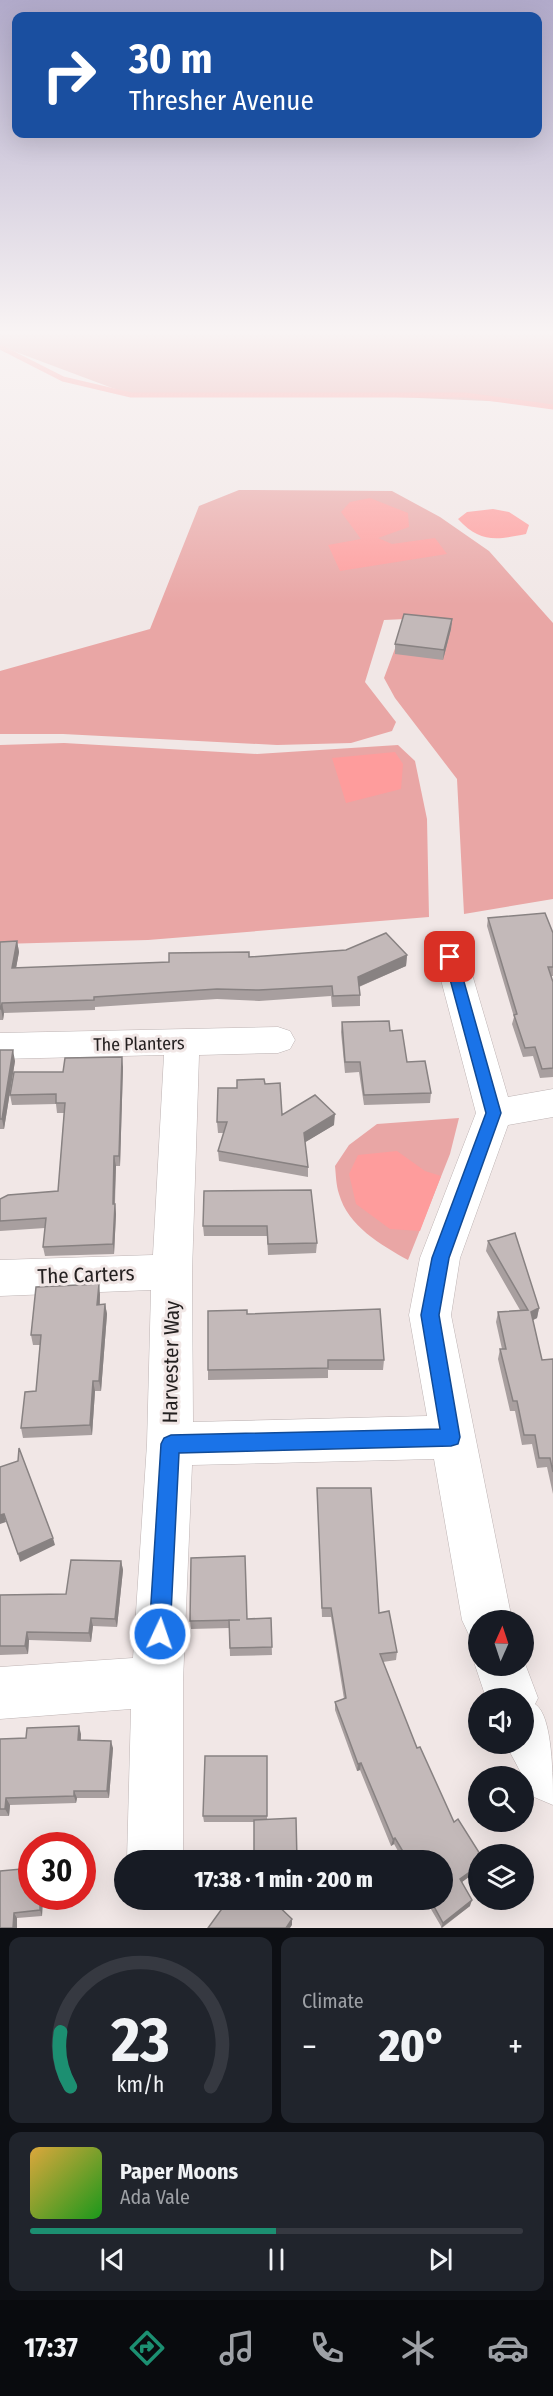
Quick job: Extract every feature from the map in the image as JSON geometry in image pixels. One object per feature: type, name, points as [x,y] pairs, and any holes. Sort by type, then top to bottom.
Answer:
[{"type":"street","points":[[450,957],[494,1113],[440,1258],[430,1315],[485,1610]]},
{"type":"street","name":"The Planters","points":[[0,1046],[278,1040]]},
{"type":"street","name":"Harvester Way","points":[[154,1850],[157,1681],[171,1444],[172,1272],[182,1043]]},
{"type":"street","points":[[494,1113],[553,1102]]},
{"type":"street","name":"The Carters","points":[[0,1278],[172,1272]]},
{"type":"street","points":[[171,1444],[451,1437]]},
{"type":"street","points":[[0,1693],[52,1691],[157,1681]]},
{"type":"street","points":[[534,1743],[553,1778]]},
{"type":"shaded area","points":[[239,490],[392,491],[440,517],[489,551],[553,623],[553,899],[464,914],[457,779],[395,698],[384,678],[406,619],[384,620],[365,682],[396,722],[392,731],[351,743],[277,745],[63,734],[0,734],[0,671],[150,629],[199,506]]},
{"type":"shaded area","points":[[370,498],[408,513],[409,527],[378,538],[392,544],[435,538],[447,554],[340,571],[328,545],[361,539],[341,512],[350,502]]},
{"type":"shaded area","points":[[493,509],[509,512],[529,525],[526,534],[506,538],[489,538],[474,532],[458,519],[467,512]]},
{"type":"shaded area","points":[[64,743],[257,754],[398,745],[415,761],[427,819],[429,917],[148,940],[0,944],[0,745]]},
{"type":"shaded area","points":[[395,752],[403,764],[401,789],[346,803],[332,758]]},
{"type":"shaded area","points":[[459,1118],[450,1154],[408,1260],[377,1241],[350,1216],[339,1194],[335,1166],[349,1145],[377,1124]]},
{"type":"shaded area","points":[[397,1151],[425,1171],[441,1176],[420,1231],[390,1229],[356,1204],[349,1174],[358,1155]]},
{"type":"building","points":[[404,614],[452,619],[444,650],[395,644]]},
{"type":"building","points":[[545,913],[553,933],[553,967],[548,967],[553,982],[553,1068],[542,1069],[535,1047],[525,1048],[488,918]]},
{"type":"building","points":[[386,933],[407,955],[358,977],[360,995],[333,996],[332,986],[259,990],[217,989],[94,997],[94,1000],[2,1003],[0,1009],[0,942],[17,941],[12,968],[169,962],[169,953],[249,952],[249,957],[346,950]]},
{"type":"building","points":[[389,1021],[390,1031],[402,1030],[407,1062],[425,1061],[431,1093],[364,1095],[360,1062],[345,1062],[342,1022]]},
{"type":"building","points":[[0,1050],[13,1050],[2,1119],[0,1119]]},
{"type":"building","points":[[122,1057],[119,1156],[114,1156],[113,1244],[43,1247],[46,1218],[0,1221],[0,1199],[8,1195],[58,1191],[65,1103],[56,1103],[56,1094],[10,1095],[14,1072],[63,1072],[65,1058]]},
{"type":"building","points":[[264,1079],[265,1084],[280,1083],[282,1115],[315,1095],[335,1114],[304,1133],[308,1167],[218,1151],[227,1122],[217,1122],[218,1088],[237,1088],[237,1080]]},
{"type":"building","points":[[311,1190],[317,1243],[268,1244],[267,1226],[203,1226],[204,1191]]},
{"type":"building","points":[[515,1233],[539,1308],[531,1312],[542,1360],[553,1359],[553,1472],[550,1458],[539,1458],[535,1435],[524,1435],[517,1401],[513,1401],[500,1349],[506,1349],[498,1312],[528,1310],[488,1241]]},
{"type":"building","points":[[99,1284],[97,1305],[105,1304],[99,1381],[93,1381],[90,1425],[21,1428],[25,1392],[36,1391],[41,1335],[31,1335],[36,1287]]},
{"type":"building","points":[[380,1309],[384,1360],[328,1360],[328,1368],[208,1370],[208,1311],[247,1310],[247,1314]]},
{"type":"building","points":[[19,1448],[53,1538],[18,1554],[4,1514],[0,1515],[0,1467],[18,1461]]},
{"type":"building","points":[[317,1488],[371,1488],[379,1613],[389,1611],[397,1652],[380,1654],[417,1748],[420,1747],[454,1822],[458,1819],[474,1844],[468,1844],[468,1873],[460,1879],[468,1893],[468,1903],[443,1923],[436,1910],[453,1910],[453,1850],[402,1850],[395,1838],[393,1839],[361,1763],[358,1764],[335,1702],[346,1698],[331,1608],[322,1608]]},
{"type":"building","points":[[245,1556],[247,1619],[271,1618],[272,1647],[230,1648],[229,1620],[190,1621],[191,1558]]},
{"type":"building","points":[[71,1560],[121,1561],[115,1619],[91,1618],[89,1633],[27,1632],[25,1646],[0,1646],[0,1595],[66,1594]]},
{"type":"building","points":[[79,1726],[78,1740],[111,1741],[107,1791],[74,1791],[74,1796],[6,1798],[5,1809],[0,1809],[0,1739],[26,1738],[27,1728]]},
{"type":"building","points":[[205,1756],[267,1756],[267,1816],[203,1816]]},
{"type":"building","points":[[296,1818],[297,1850],[254,1850],[254,1820]]},
{"type":"building","points":[[18,1869],[18,1910],[40,1910],[14,1913],[13,1928],[0,1928],[0,1871]]},
{"type":"building","points":[[221,1910],[283,1910],[292,1919],[286,1928],[208,1928]]},
{"type":"route","points":[[160,1634],[171,1444],[451,1437],[430,1315],[440,1258],[494,1113],[450,957]]}]
